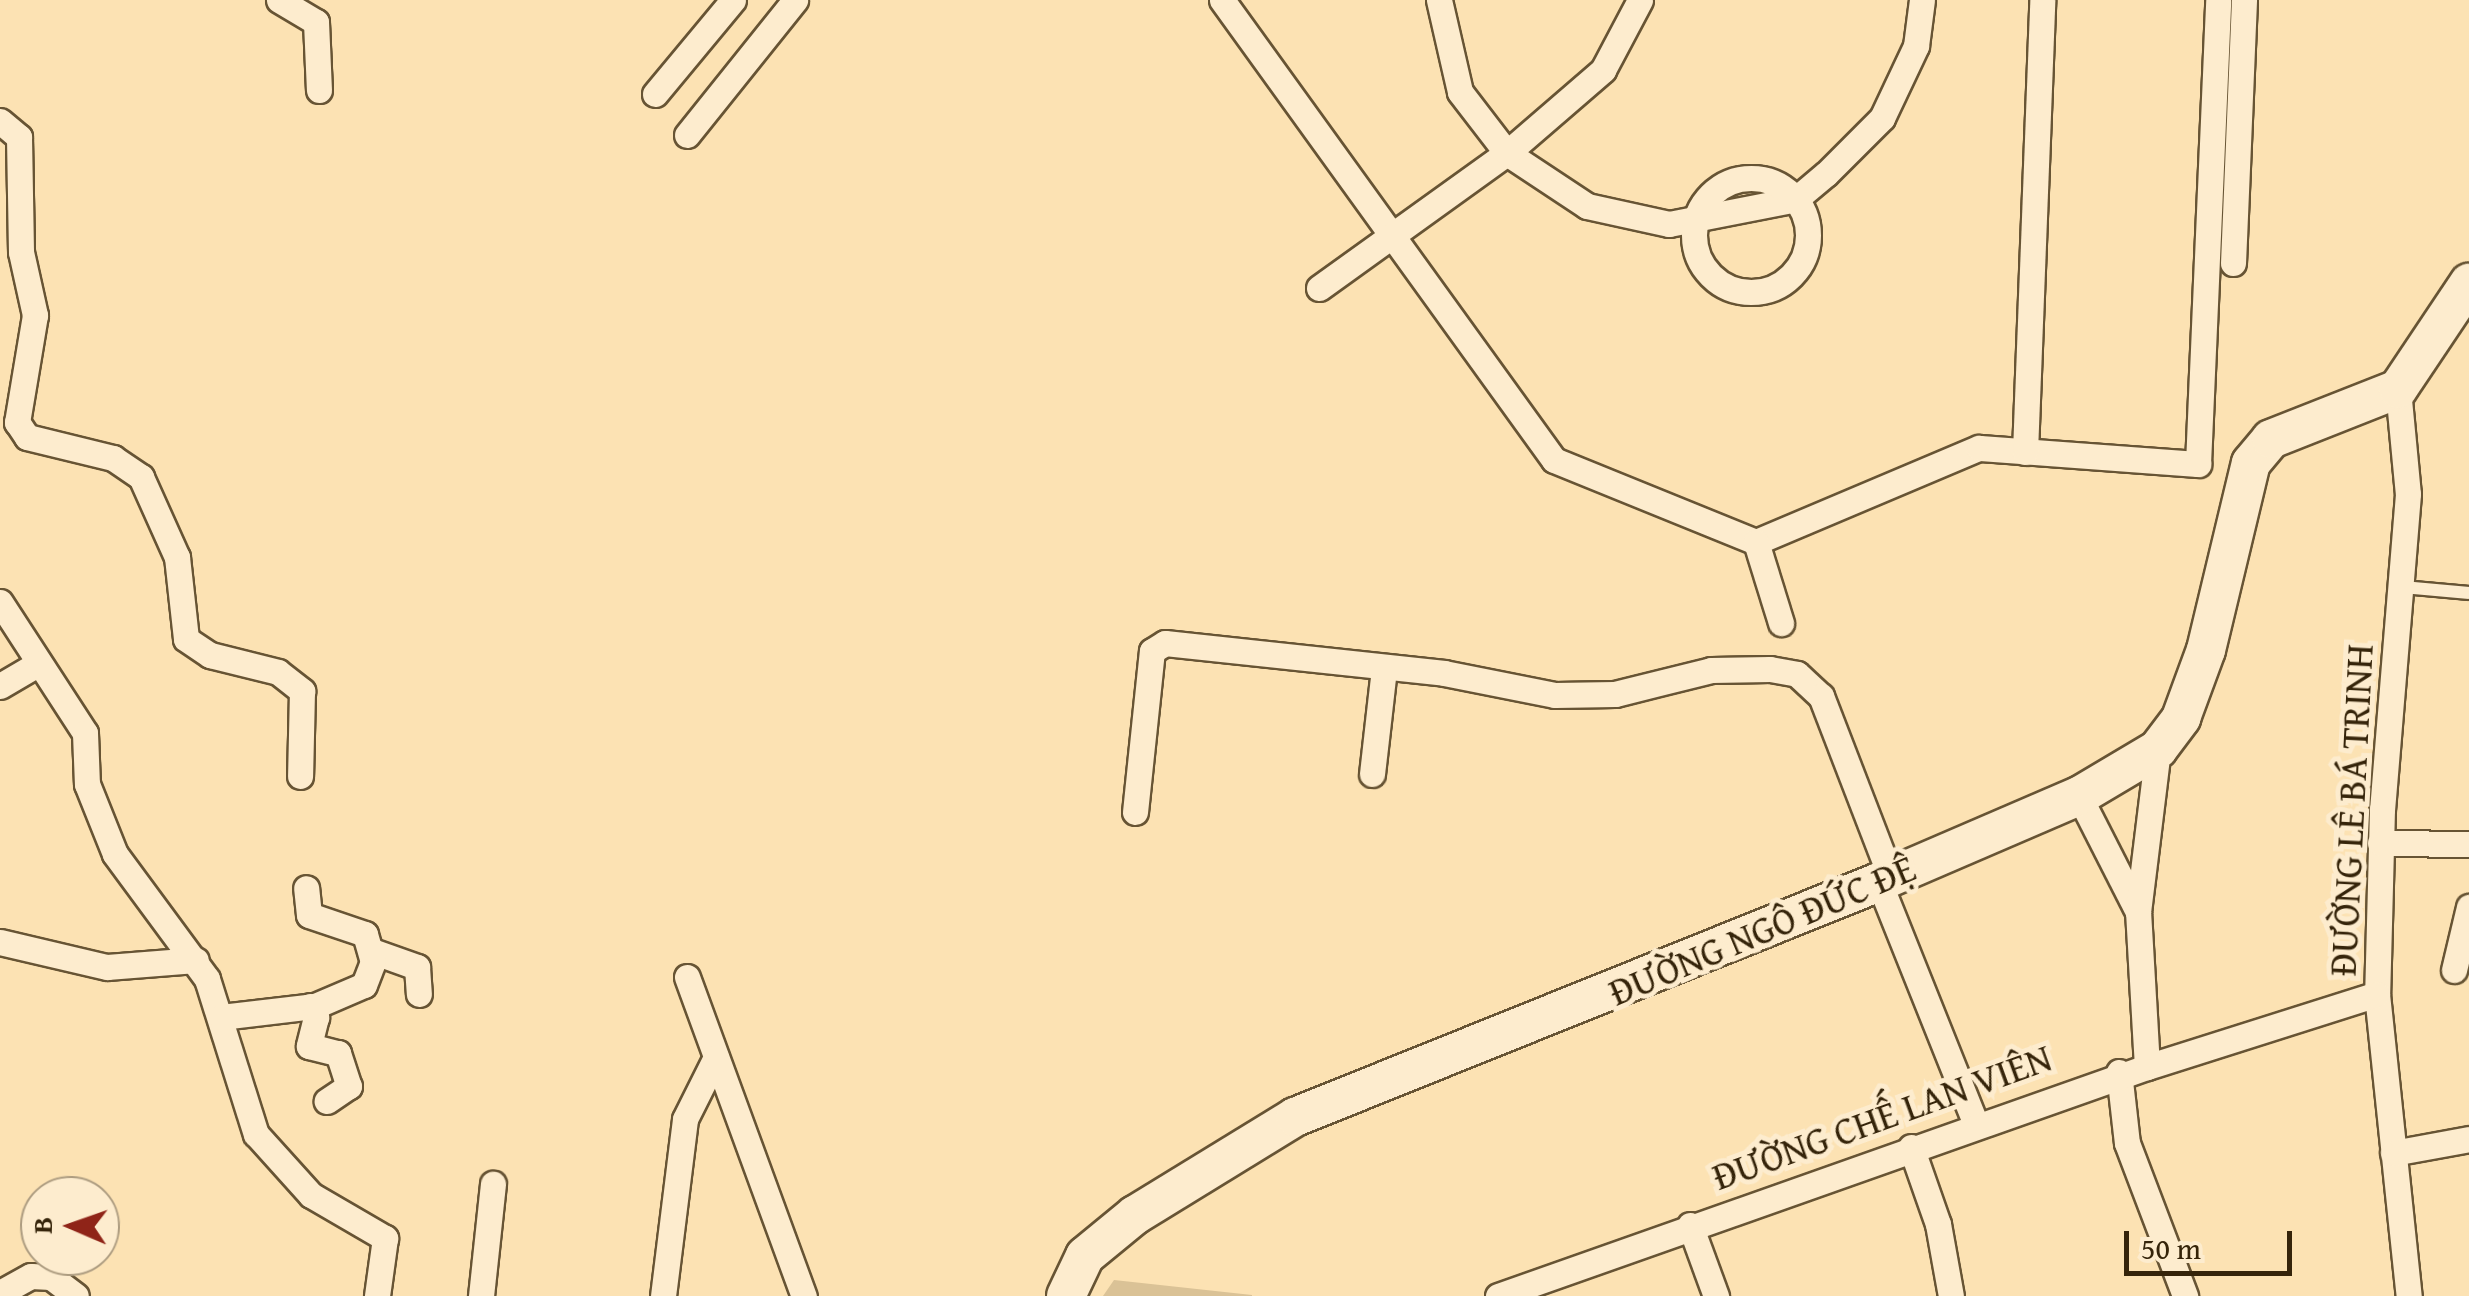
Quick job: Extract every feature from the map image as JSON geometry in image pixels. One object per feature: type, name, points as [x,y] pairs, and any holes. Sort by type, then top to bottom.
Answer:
[{"type":"main road","points":[[2398,389],[2469,284]]},
{"type":"main road","name":"ĐƯỜNG NGÔ ĐỨC ĐỆ","points":[[1066,1296],[1085,1256],[1135,1214],[1296,1117],[1884,880],[2079,796],[2158,749],[2180,718],[2206,650],[2251,463],[2272,439],[2398,389]]},
{"type":"street","points":[[279,0],[316,22],[319,90]]},
{"type":"street","points":[[655,94],[732,0]]},
{"type":"street","points":[[687,135],[794,0]]},
{"type":"street","points":[[1222,0],[1554,460],[1756,542],[1979,448],[2198,464],[2218,0]]},
{"type":"street","points":[[1439,0],[1460,92],[1507,153],[1587,206],[1695,224],[1796,199],[1882,118],[1916,46],[1922,0]]},
{"type":"street","points":[[1319,288],[1507,153],[1603,70],[1640,0]]},
{"type":"street","points":[[2025,452],[2042,0]]},
{"type":"street","points":[[2232,263],[2244,0]]},
{"type":"street","points":[[0,121],[19,137],[21,252],[35,314],[17,422],[35,440],[113,458],[141,477],[177,558],[186,639],[210,655],[278,672],[302,691],[300,776]]},
{"type":"street","points":[[1695,224],[1708,272],[1740,291],[1759,292],[1777,286],[1803,260],[1807,222],[1796,199]]},
{"type":"street","name":"ĐƯỜNG LÊ BÁ TRINH","points":[[2398,389],[2408,494],[2380,843],[2377,994],[2409,1296]]},
{"type":"street","points":[[1756,542],[1781,623]]},
{"type":"street","points":[[0,602],[84,733],[87,784],[116,854],[196,960],[220,1017],[245,1114],[272,1156],[328,1210],[385,1238],[378,1296]]},
{"type":"street","points":[[1135,812],[1156,645],[1384,668],[1597,696],[1711,670],[1798,674],[1821,696],[1884,880],[1976,1124]]},
{"type":"street","points":[[0,686],[39,663]]},
{"type":"street","points":[[1372,774],[1384,668]]},
{"type":"street","points":[[2147,1066],[2138,912],[2158,749]]},
{"type":"street","points":[[2079,796],[2138,912]]},
{"type":"street","points":[[2380,843],[2469,844]]},
{"type":"street","points":[[220,1017],[310,1006],[364,985],[372,951],[366,934],[309,915],[306,888]]},
{"type":"street","points":[[2454,970],[2469,908]]},
{"type":"street","points":[[0,942],[107,966],[196,960]]},
{"type":"street","points":[[372,951],[416,967],[418,994]]},
{"type":"street","points":[[687,977],[804,1296]]},
{"type":"street","name":"ĐƯỜNG CHẾ LAN VIÊN","points":[[1498,1296],[1556,1285],[1690,1225],[2119,1072],[2377,994]]},
{"type":"street","points":[[310,1006],[316,1017],[309,1046],[338,1053],[349,1086],[327,1101]]},
{"type":"street","points":[[663,1296],[685,1119],[716,1057]]},
{"type":"street","points":[[2119,1072],[2127,1142],[2185,1296]]},
{"type":"street","points":[[2393,1153],[2469,1139]]},
{"type":"street","points":[[1911,1146],[1938,1224],[1950,1296]]},
{"type":"street","points":[[480,1296],[493,1184]]},
{"type":"street","points":[[1690,1225],[1716,1296]]},
{"type":"street","points":[[0,1294],[30,1276],[51,1277],[76,1296]]},
{"type":"lane","points":[[2402,587],[2469,593]]},
{"type":"shaded area","points":[[1114,1280],[1252,1295],[1252,1296],[1103,1296]]}]
